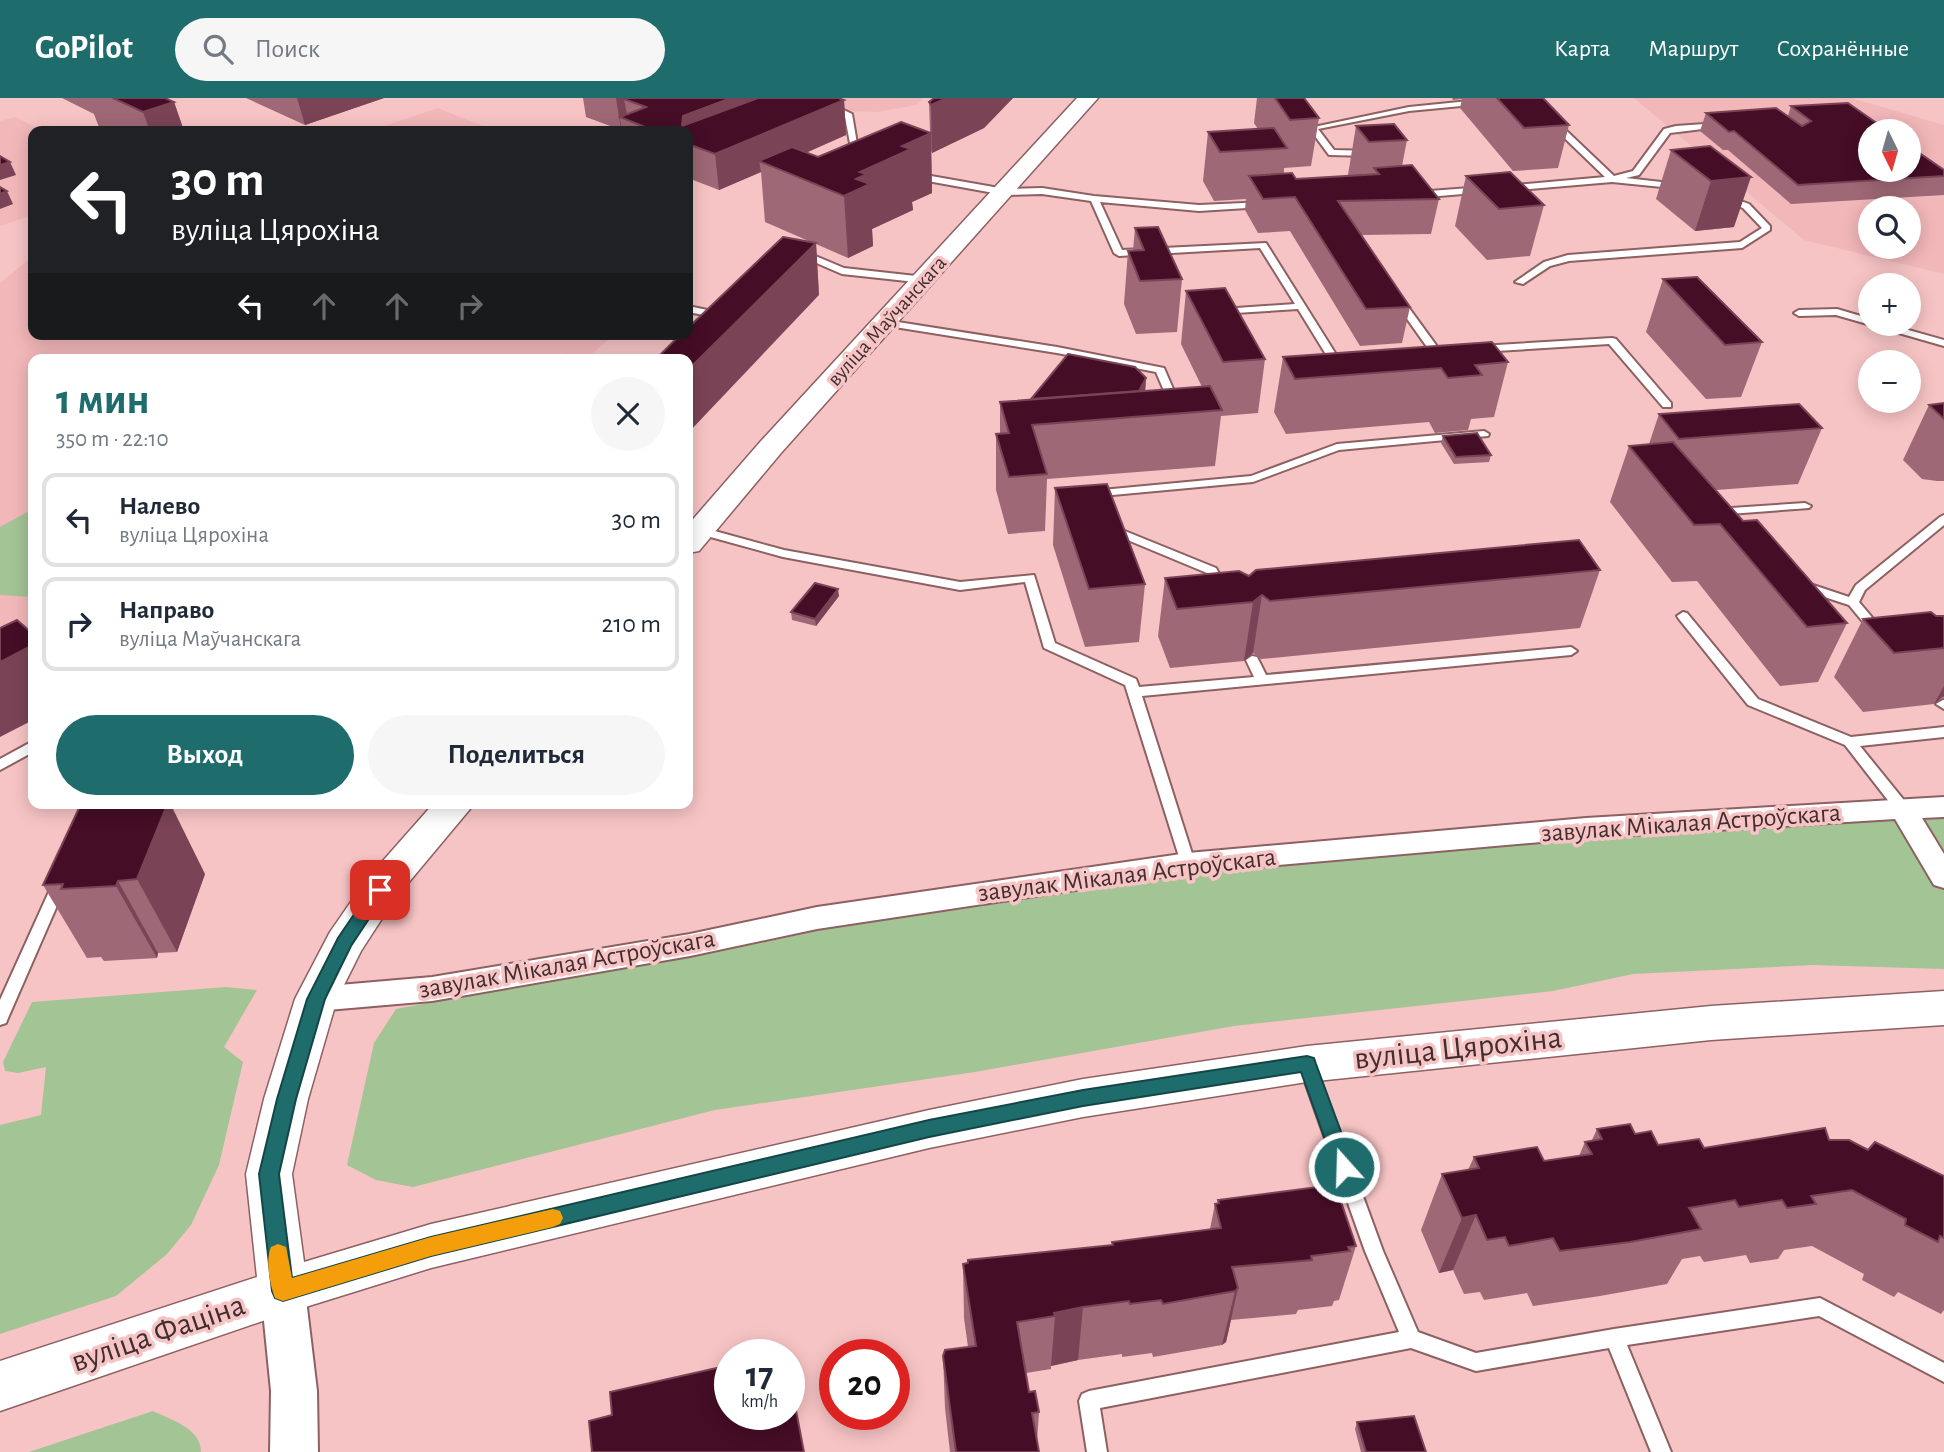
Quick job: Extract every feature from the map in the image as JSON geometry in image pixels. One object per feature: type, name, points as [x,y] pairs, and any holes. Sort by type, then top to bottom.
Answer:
[{"type":"main road","name":"вуліца Маўчанскага","points":[[694,538],[1088,98]]},
{"type":"main road","points":[[283,1291],[269,1174],[286,1099],[316,999],[344,943],[380,890],[451,809]]},
{"type":"main road","name":"вуліца Цярохіна","points":[[283,1291],[431,1247],[929,1129],[1083,1098],[1307,1064],[1711,1023],[1944,1008]]},
{"type":"main road","name":"вуліца Фаціна","points":[[0,1386],[283,1291]]},
{"type":"street","name":"завулак Мікалая Астроўскага","points":[[316,999],[432,989],[690,945],[817,918],[1188,863],[1586,828],[1944,807]]},
{"type":"street","points":[[1902,808],[1944,878]]},
{"type":"street","name":"вуліца Фаціна","points":[[283,1291],[294,1391],[294,1452]]},
{"type":"lane","points":[[813,98],[849,116],[858,160],[863,167]]},
{"type":"lane","points":[[1527,98],[1612,179],[1689,188]]},
{"type":"lane","points":[[1384,153],[1332,153],[1313,128],[1409,109],[1495,101]]},
{"type":"lane","points":[[810,109],[822,104]]},
{"type":"lane","points":[[1413,192],[1612,179],[1636,173],[1667,131],[1733,124]]},
{"type":"lane","points":[[901,174],[1004,192],[1042,191],[1094,199],[1199,208],[1275,204]]},
{"type":"lane","points":[[1520,282],[1547,264],[1568,258],[1742,245],[1767,228],[1746,206],[1712,193]]},
{"type":"lane","points":[[1094,199],[1119,253],[1263,245],[1334,359],[1360,357]]},
{"type":"lane","points":[[787,248],[842,271],[925,281]]},
{"type":"lane","points":[[1391,289],[1436,352]]},
{"type":"lane","points":[[711,324],[728,306]]},
{"type":"lane","points":[[1212,313],[1301,306]]},
{"type":"lane","points":[[693,310],[719,315]]},
{"type":"lane","points":[[1799,313],[1837,312],[1858,318]]},
{"type":"lane","points":[[885,323],[1021,345],[1077,351],[1160,370],[1177,410]]},
{"type":"lane","points":[[1921,336],[1944,342]]},
{"type":"lane","points":[[1462,350],[1612,341],[1667,405]]},
{"type":"lane","points":[[1423,353],[1449,351]]},
{"type":"lane","points":[[1077,496],[1253,479],[1337,447],[1484,434]]},
{"type":"lane","points":[[1696,513],[1805,506]]},
{"type":"lane","points":[[1853,602],[1860,588],[1944,519]]},
{"type":"lane","points":[[1097,523],[1212,571],[1228,605]]},
{"type":"lane","points":[[694,538],[960,586],[1030,579],[1049,645],[1131,682],[1188,863]]},
{"type":"lane","points":[[1787,580],[1853,602],[1884,638]]},
{"type":"lane","points":[[1683,616],[1753,702],[1850,742],[1944,733]]},
{"type":"lane","points":[[1136,692],[1571,652]]},
{"type":"lane","points":[[1252,660],[1262,680]]},
{"type":"lane","points":[[1850,742],[1902,808]]},
{"type":"lane","points":[[0,765],[28,749]]},
{"type":"lane","points":[[0,1018],[68,866]]},
{"type":"lane","points":[[1307,1064],[1374,1251],[1411,1339]]},
{"type":"lane","points":[[1097,1452],[1089,1401],[1411,1339],[1476,1362],[1820,1307],[1944,1373]]},
{"type":"lane","points":[[1614,1338],[1661,1452]]},
{"type":"shaded area","points":[[826,98],[923,98],[916,105],[878,112],[847,111]]},
{"type":"shaded area","points":[[1634,98],[1851,98],[1944,125],[1944,274],[1882,259],[1921,259],[1921,196],[1858,196],[1858,253],[1804,240]]},
{"type":"shaded area","points":[[438,108],[483,126],[384,126]]},
{"type":"shaded area","points":[[16,117],[33,126],[28,126],[28,217],[0,226],[0,121]]},
{"type":"shaded area","points":[[28,260],[28,340],[608,340],[592,354],[28,354],[28,628],[23,631],[0,626],[0,283]]},
{"type":"green space","points":[[28,512],[28,597],[0,595],[0,527]]},
{"type":"green space","points":[[1944,816],[1944,969],[1813,965],[1633,974],[1553,991],[1234,1026],[975,1072],[715,1110],[413,1187],[376,1180],[347,1165],[374,1043],[396,1009],[1037,888],[1609,831]]},
{"type":"green space","points":[[226,987],[257,990],[224,1047],[243,1062],[219,1165],[191,1225],[167,1254],[116,1296],[0,1334],[0,1125],[41,1115],[46,1067],[18,1073],[5,1071],[3,1062],[32,1002]]},
{"type":"green space","points":[[153,1411],[191,1431],[200,1444],[201,1452],[29,1452]]},
{"type":"building","points":[[113,98],[165,98],[174,102],[143,112]]},
{"type":"building","points":[[731,98],[683,116],[682,126],[642,126],[620,117],[646,107],[624,99]]},
{"type":"building","points":[[758,98],[844,100],[715,154],[693,146],[693,126],[682,126]]},
{"type":"building","points":[[934,98],[947,98],[931,105],[929,102]]},
{"type":"building","points":[[1275,98],[1304,98],[1319,118],[1290,120]]},
{"type":"building","points":[[1497,98],[1543,98],[1569,125],[1524,128]]},
{"type":"building","points":[[1848,103],[1871,119],[1858,119],[1858,181],[1798,185],[1734,131],[1729,132],[1706,113],[1776,108],[1802,126],[1811,121],[1791,106]]},
{"type":"building","points":[[901,122],[931,133],[902,146],[911,149],[860,172],[867,174],[856,179],[870,184],[844,196],[759,161],[792,147],[818,157]]},
{"type":"building","points":[[1394,124],[1407,140],[1369,142],[1356,126]]},
{"type":"building","points":[[1274,128],[1287,148],[1220,152],[1208,132]]},
{"type":"building","points":[[1710,146],[1751,177],[1711,181],[1671,150]]},
{"type":"building","points":[[1922,155],[1944,170],[1944,176],[1922,177]]},
{"type":"building","points":[[0,156],[10,162],[0,165]]},
{"type":"building","points":[[1412,165],[1439,199],[1338,201],[1410,307],[1366,309],[1295,197],[1263,199],[1249,176],[1292,173],[1296,179],[1379,174],[1374,168]]},
{"type":"building","points":[[1510,172],[1544,205],[1499,209],[1466,176]]},
{"type":"building","points":[[1158,227],[1182,279],[1140,281],[1128,251],[1144,250],[1135,228]]},
{"type":"building","points":[[783,237],[816,243],[693,365],[693,354],[661,354],[675,340],[693,340],[693,323]]},
{"type":"building","points":[[1697,277],[1762,342],[1725,345],[1663,279]]},
{"type":"building","points":[[1225,288],[1265,359],[1223,362],[1186,291]]},
{"type":"building","points":[[1492,342],[1508,362],[1475,365],[1482,375],[1448,378],[1441,368],[1295,379],[1283,357]]},
{"type":"building","points":[[1068,354],[1135,367],[1146,378],[1139,391],[1031,399]]},
{"type":"building","points":[[1210,386],[1222,410],[1032,425],[1047,474],[1009,477],[996,434],[1009,433],[1000,402]]},
{"type":"building","points":[[1944,403],[1944,419],[1929,405]]},
{"type":"building","points":[[1799,404],[1822,428],[1679,439],[1659,414]]},
{"type":"building","points":[[1477,433],[1491,455],[1456,457],[1443,436]]},
{"type":"building","points":[[1673,442],[1743,521],[1757,520],[1847,623],[1807,627],[1720,524],[1694,525],[1629,446]]},
{"type":"building","points":[[1107,484],[1145,584],[1089,589],[1055,488]]},
{"type":"building","points":[[1579,540],[1600,570],[1270,601],[1262,595],[1253,602],[1177,609],[1165,578],[1239,571],[1249,576],[1256,570]]},
{"type":"building","points":[[815,583],[838,589],[815,619],[791,612]]},
{"type":"building","points":[[1931,612],[1936,616],[1944,616],[1944,648],[1894,653],[1863,619]]},
{"type":"building","points":[[17,620],[28,630],[28,648],[0,662],[0,628]]},
{"type":"building","points":[[79,809],[166,809],[137,879],[118,881],[116,886],[61,889],[63,884],[43,885]]},
{"type":"building","points":[[1630,1124],[1635,1134],[1651,1131],[1658,1145],[1699,1139],[1704,1148],[1825,1128],[1829,1140],[1849,1140],[1868,1150],[1875,1142],[1944,1176],[1944,1238],[1940,1236],[1938,1242],[1905,1225],[1906,1219],[1852,1190],[1811,1196],[1816,1204],[1787,1208],[1782,1200],[1739,1207],[1735,1200],[1689,1208],[1701,1229],[1630,1242],[1560,1251],[1553,1238],[1509,1246],[1505,1237],[1487,1240],[1476,1215],[1462,1218],[1442,1174],[1479,1168],[1474,1157],[1537,1147],[1544,1161],[1592,1154],[1585,1142],[1602,1139],[1597,1129]]},
{"type":"building","points":[[1325,1186],[1326,1191],[1337,1190],[1356,1246],[1348,1247],[1350,1251],[1311,1256],[1312,1260],[1232,1267],[1238,1288],[1235,1291],[1163,1304],[1161,1300],[1130,1304],[1129,1301],[1083,1307],[1054,1313],[1055,1316],[1017,1322],[1029,1392],[1035,1391],[1039,1412],[1032,1413],[1039,1452],[956,1452],[943,1356],[945,1350],[976,1346],[963,1264],[968,1263],[968,1260],[1113,1245],[1112,1242],[1221,1228],[1215,1204],[1219,1203],[1218,1200]]},
{"type":"building","points":[[714,1369],[714,1430],[800,1430],[804,1452],[592,1452],[589,1421],[612,1415],[610,1392]]},
{"type":"building","points":[[1414,1416],[1426,1452],[1366,1452],[1357,1422]]},
{"type":"slow traffic","points":[[278,1254],[283,1291],[431,1247],[553,1218]]},
{"type":"route","points":[[380,890],[344,943],[316,999],[286,1099],[269,1174],[283,1291],[431,1247],[929,1129],[1083,1098],[1307,1064],[1344,1167]]}]
